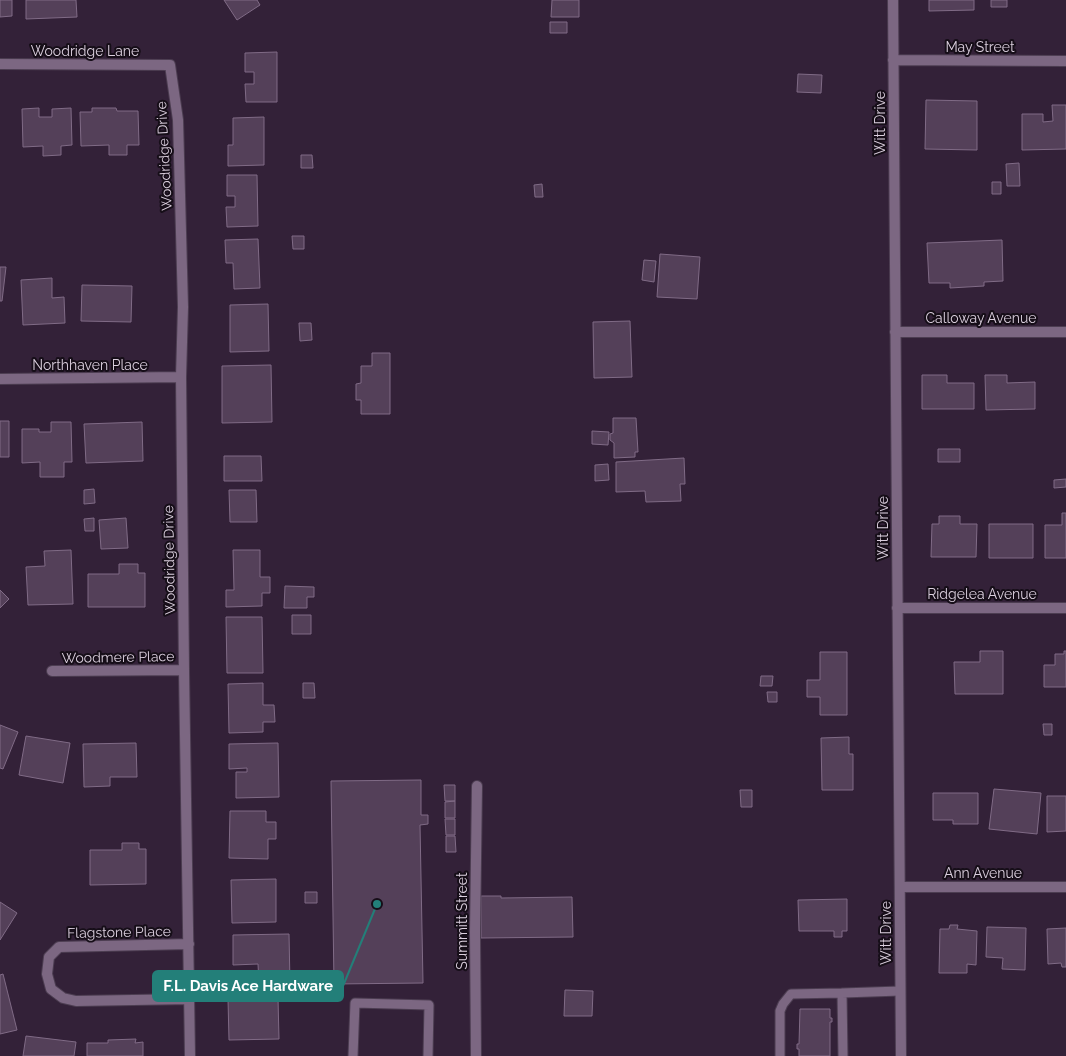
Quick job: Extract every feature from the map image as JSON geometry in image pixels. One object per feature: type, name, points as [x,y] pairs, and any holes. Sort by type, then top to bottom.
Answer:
[{"type":"street","name":"Witt Drive","points":[[893,0],[901,1056]]},
{"type":"street","name":"May Street","points":[[893,60],[1066,61]]},
{"type":"street","name":"Woodridge Lane","points":[[0,64],[170,65]]},
{"type":"street","name":"Woodridge Drive","points":[[170,65],[178,120],[183,306],[181,377],[190,1056]]},
{"type":"street","name":"Calloway Avenue","points":[[896,332],[1066,332]]},
{"type":"street","name":"Northhaven Place","points":[[0,379],[181,377]]},
{"type":"street","name":"Ridgelea Avenue","points":[[898,608],[1066,608]]},
{"type":"street","name":"Woodmere Place","points":[[52,671],[184,670]]},
{"type":"street","name":"Summitt Street","points":[[476,1056],[477,786]]},
{"type":"street","name":"Ann Avenue","points":[[900,887],[1066,887]]},
{"type":"street","name":"Flagstone Place","points":[[189,944],[59,946],[49,957],[47,974],[51,989],[63,998],[76,1001],[190,999]]},
{"type":"lane","points":[[780,1056],[780,1011],[790,994],[900,991]]},
{"type":"lane","points":[[842,993],[842,1056]]},
{"type":"lane","points":[[353,1056],[355,1003],[429,1005],[428,1056]]},
{"type":"building","points":[[0,0],[12,0],[12,16],[0,17]]},
{"type":"building","points":[[26,0],[76,0],[77,17],[26,19]]},
{"type":"building","points":[[224,0],[257,0],[260,5],[237,20]]},
{"type":"building","points":[[552,0],[579,0],[579,17],[551,17]]},
{"type":"building","points":[[929,0],[974,0],[974,10],[929,11]]},
{"type":"building","points":[[991,0],[1007,0],[1007,7],[991,7]]},
{"type":"building","points":[[550,22],[567,22],[567,33],[550,33]]},
{"type":"building","points":[[277,52],[277,102],[246,102],[245,84],[254,84],[254,72],[245,72],[245,53]]},
{"type":"building","points":[[798,74],[822,75],[821,93],[797,92]]},
{"type":"building","points":[[926,100],[977,101],[977,150],[925,149]]},
{"type":"building","points":[[1052,105],[1066,105],[1066,149],[1022,150],[1022,114],[1043,114],[1043,122],[1053,121]]},
{"type":"building","points":[[39,108],[39,117],[52,117],[52,109],[71,108],[72,145],[61,146],[61,155],[43,156],[43,146],[23,147],[22,109]]},
{"type":"building","points":[[92,108],[116,108],[117,111],[138,111],[139,145],[127,145],[127,155],[109,155],[109,145],[81,146],[80,112],[92,112]]},
{"type":"building","points":[[264,117],[264,165],[228,166],[228,145],[233,145],[233,118]]},
{"type":"building","points":[[301,155],[312,155],[313,168],[301,168]]},
{"type":"building","points":[[1019,163],[1020,186],[1007,186],[1006,164]]},
{"type":"building","points":[[227,175],[257,175],[258,226],[227,227],[226,207],[235,207],[235,196],[227,196]]},
{"type":"building","points":[[992,182],[1001,182],[1001,194],[992,194]]},
{"type":"building","points":[[542,184],[543,197],[535,197],[534,185]]},
{"type":"building","points":[[292,236],[304,236],[304,249],[293,249]]},
{"type":"building","points":[[258,239],[260,288],[234,289],[233,263],[226,263],[225,240]]},
{"type":"building","points":[[1002,240],[1003,281],[984,282],[984,286],[950,288],[950,283],[929,283],[927,243]]},
{"type":"building","points":[[660,254],[700,257],[697,299],[657,297]]},
{"type":"building","points":[[644,260],[656,261],[654,282],[642,280]]},
{"type":"building","points":[[0,267],[6,267],[2,301],[0,301]]},
{"type":"building","points":[[52,278],[52,298],[64,297],[65,323],[23,325],[21,280]]},
{"type":"building","points":[[82,285],[132,286],[131,322],[81,321]]},
{"type":"building","points":[[268,304],[269,351],[230,352],[230,305]]},
{"type":"building","points":[[630,321],[632,377],[594,378],[593,322]]},
{"type":"building","points":[[299,323],[311,323],[312,340],[300,341]]},
{"type":"building","points":[[372,353],[390,353],[390,414],[361,414],[361,400],[356,400],[356,384],[361,383],[361,366],[372,366]]},
{"type":"building","points":[[271,365],[272,422],[222,423],[222,366]]},
{"type":"building","points":[[922,375],[947,375],[947,383],[974,383],[974,409],[922,409]]},
{"type":"building","points":[[985,375],[1007,375],[1007,383],[1035,382],[1035,409],[986,410]]},
{"type":"building","points":[[613,418],[636,418],[638,452],[635,452],[635,457],[614,458],[614,443],[610,440],[610,434],[613,433]]},
{"type":"building","points":[[0,421],[9,421],[9,457],[0,457]]},
{"type":"building","points":[[51,422],[71,422],[72,462],[64,462],[64,477],[40,477],[40,462],[22,463],[22,429],[39,429],[39,432],[51,432]]},
{"type":"building","points":[[142,422],[143,461],[86,463],[84,424]]},
{"type":"building","points":[[592,431],[609,432],[608,445],[592,444]]},
{"type":"building","points":[[938,449],[960,449],[960,462],[938,462]]},
{"type":"building","points":[[224,456],[261,456],[262,481],[224,481]]},
{"type":"building","points":[[684,458],[685,484],[680,484],[681,501],[646,502],[645,491],[616,492],[616,462]]},
{"type":"building","points":[[608,464],[609,480],[595,481],[595,465]]},
{"type":"building","points":[[1066,479],[1066,487],[1054,488],[1054,480]]},
{"type":"building","points":[[94,489],[95,503],[84,504],[84,490]]},
{"type":"building","points":[[229,490],[256,490],[257,522],[230,522]]},
{"type":"building","points":[[1062,513],[1066,513],[1066,558],[1045,558],[1045,525],[1062,525]]},
{"type":"building","points":[[939,516],[960,516],[960,524],[977,524],[976,557],[931,557],[932,524],[939,524]]},
{"type":"building","points":[[94,518],[94,531],[85,531],[84,519]]},
{"type":"building","points":[[126,518],[128,548],[101,549],[99,520]]},
{"type":"building","points":[[989,524],[1033,524],[1033,558],[989,558]]},
{"type":"building","points":[[71,550],[73,604],[28,605],[26,567],[45,566],[44,551]]},
{"type":"building","points":[[233,550],[260,550],[260,577],[270,577],[270,593],[262,593],[262,606],[226,607],[226,590],[234,590]]},
{"type":"building","points":[[119,564],[138,564],[138,573],[145,573],[145,607],[88,607],[88,574],[119,574]]},
{"type":"building","points":[[285,586],[314,587],[314,597],[307,597],[307,608],[284,608]]},
{"type":"building","points":[[0,590],[9,599],[0,608]]},
{"type":"building","points":[[292,615],[311,615],[311,634],[292,634]]},
{"type":"building","points":[[226,617],[262,617],[263,673],[227,673]]},
{"type":"building","points":[[980,651],[1003,651],[1003,694],[955,694],[954,662],[980,662]]},
{"type":"building","points":[[1064,651],[1066,651],[1066,687],[1044,687],[1044,665],[1055,665],[1055,654],[1064,654]]},
{"type":"building","points":[[820,652],[847,652],[847,715],[820,715],[820,697],[807,697],[807,680],[820,680]]},
{"type":"building","points":[[761,676],[773,676],[772,686],[760,686]]},
{"type":"building","points":[[263,683],[263,705],[274,705],[275,722],[263,722],[263,732],[229,733],[228,684]]},
{"type":"building","points":[[303,683],[314,683],[315,698],[303,698]]},
{"type":"building","points":[[767,692],[777,692],[777,702],[768,702]]},
{"type":"building","points":[[1043,724],[1052,724],[1052,735],[1044,735]]},
{"type":"building","points":[[0,725],[18,732],[3,769],[0,768]]},
{"type":"building","points":[[26,736],[70,743],[63,783],[19,775]]},
{"type":"building","points":[[849,737],[849,754],[853,754],[853,790],[822,790],[821,738]]},
{"type":"building","points":[[136,743],[137,777],[110,777],[110,786],[84,787],[83,744]]},
{"type":"building","points":[[278,743],[279,797],[236,798],[236,772],[247,772],[247,768],[229,769],[229,744]]},
{"type":"building","points":[[421,780],[421,815],[428,815],[428,824],[420,825],[423,983],[334,984],[331,781]]},
{"type":"building","points":[[444,785],[455,785],[455,801],[445,801]]},
{"type":"building","points":[[994,789],[1041,793],[1037,834],[989,829]]},
{"type":"building","points":[[740,790],[752,790],[752,807],[741,807]]},
{"type":"building","points":[[933,793],[978,793],[978,824],[953,824],[953,820],[933,820]]},
{"type":"building","points":[[1047,796],[1066,796],[1066,831],[1047,832]]},
{"type":"building","points":[[455,801],[455,818],[445,818],[445,802]]},
{"type":"building","points":[[230,811],[266,811],[266,822],[276,822],[276,839],[268,839],[268,859],[229,858]]},
{"type":"building","points":[[445,819],[455,819],[455,835],[446,835]]},
{"type":"building","points":[[446,836],[455,836],[456,852],[446,852]]},
{"type":"building","points":[[122,843],[139,843],[139,849],[146,849],[146,884],[90,885],[90,850],[122,850]]},
{"type":"building","points":[[276,879],[276,922],[232,923],[231,880]]},
{"type":"building","points":[[305,892],[317,892],[317,903],[305,903]]},
{"type":"building","points":[[481,896],[501,896],[501,898],[572,897],[573,937],[481,938]]},
{"type":"building","points":[[847,899],[847,931],[842,931],[842,937],[834,937],[834,931],[799,931],[798,900]]},
{"type":"building","points":[[0,902],[17,913],[0,940]]},
{"type":"building","points":[[950,925],[958,925],[957,929],[977,931],[976,965],[967,964],[967,973],[939,973],[940,929],[949,929]]},
{"type":"building","points":[[987,927],[1026,928],[1025,970],[1002,969],[1003,958],[986,957]]},
{"type":"building","points":[[1066,928],[1066,967],[1062,967],[1061,963],[1048,964],[1047,929]]},
{"type":"building","points":[[289,934],[290,984],[259,984],[258,964],[233,965],[233,935]]},
{"type":"building","points":[[3,974],[17,1030],[0,1034],[0,975]]},
{"type":"building","points":[[565,990],[593,991],[592,1016],[564,1016]]},
{"type":"building","points":[[278,998],[279,1039],[229,1040],[228,999]]},
{"type":"building","points":[[800,1009],[830,1009],[832,1022],[830,1022],[830,1056],[799,1056],[797,1044],[799,1044]]},
{"type":"building","points":[[26,1036],[76,1042],[74,1056],[23,1056]]},
{"type":"building","points":[[136,1039],[135,1043],[143,1042],[143,1056],[87,1056],[87,1043],[108,1043],[108,1040]]},
{"type":"place","name":"F.L. Davis Ace Hardware","points":[[377,904]]}]
